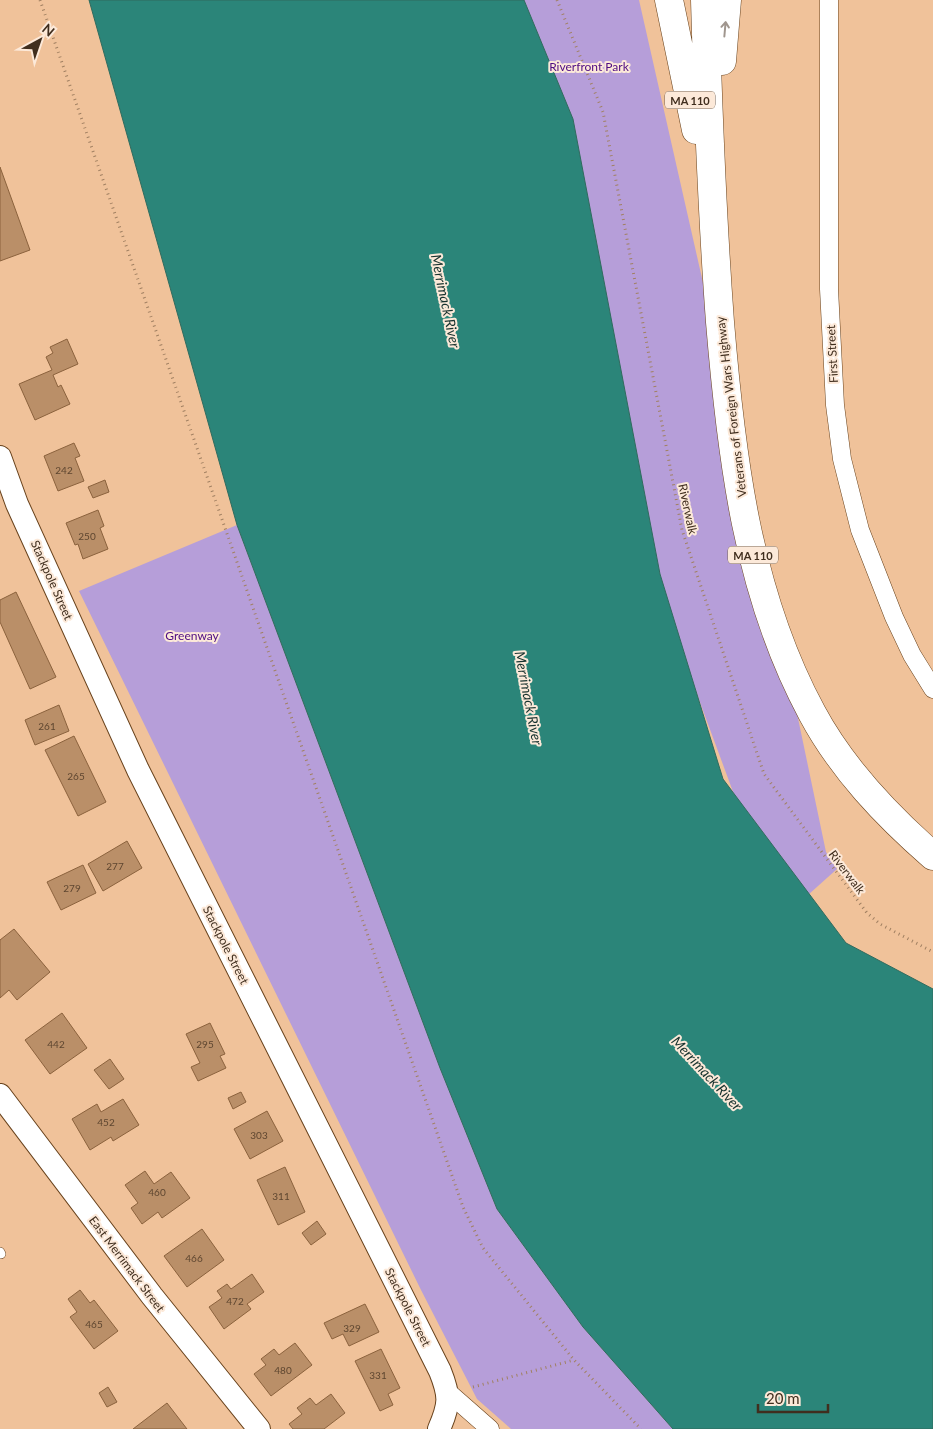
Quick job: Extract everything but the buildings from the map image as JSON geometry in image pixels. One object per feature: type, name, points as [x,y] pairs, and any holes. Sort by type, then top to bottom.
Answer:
[{"type":"main road","name":"MA 110","points":[[669,0],[711,200]]},
{"type":"main road","name":"Veterans of Foreign Wars Highway","points":[[682,0],[711,200]]},
{"type":"main road","name":"Veterans of Foreign Wars Highway","points":[[705,0],[711,200],[724,363],[735,458],[752,549],[775,632],[812,714],[836,752],[867,792],[901,828],[933,856]]},
{"type":"main road","name":"MA 110","points":[[711,200],[728,0]]},
{"type":"street","name":"First Street","points":[[829,0],[830,298],[835,406],[842,459],[860,530],[894,617],[912,655],[933,689]]},
{"type":"street","name":"Stackpole Street","points":[[0,457],[17,504],[138,770],[440,1371],[449,1393]]},
{"type":"street","name":"East Merrimack Street","points":[[0,1095],[152,1296],[259,1429]]},
{"type":"street","points":[[439,1429],[447,1410],[449,1393]]},
{"type":"street","points":[[449,1393],[490,1429]]},
{"type":"path","points":[[40,0],[463,1207],[483,1248],[574,1360],[641,1429]]},
{"type":"path","name":"Riverwalk","points":[[557,0],[603,112],[682,530],[764,774],[867,913],[880,924],[933,952]]},
{"type":"path","points":[[449,1393],[574,1360]]},
{"type":"green space","name":"Riverfront Park","points":[[502,0],[639,0],[754,508],[826,852],[837,869],[789,912],[763,873],[667,613]]},
{"type":"green space","name":"Greenway","points":[[237,525],[440,1068],[497,1209],[583,1327],[673,1429],[511,1429],[477,1399],[421,1290],[79,591]]},
{"type":"water","name":"Merrimack River","points":[[89,0],[524,0],[573,119],[660,574],[723,779],[846,943],[933,989],[933,1429],[673,1429],[583,1327],[497,1209],[440,1068],[237,525]]}]
